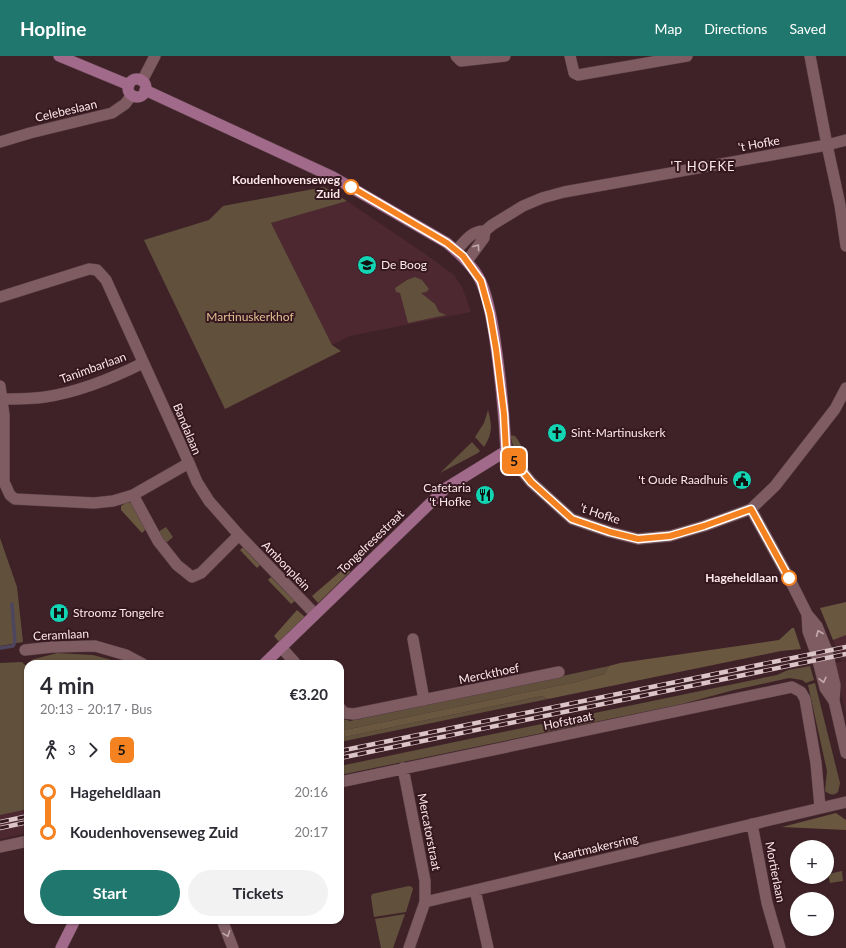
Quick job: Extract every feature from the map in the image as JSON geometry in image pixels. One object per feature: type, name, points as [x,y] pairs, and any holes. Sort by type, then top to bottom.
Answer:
[{"type":"main road","points":[[59,56],[131,90],[139,96],[143,94],[144,86]]},
{"type":"main road","points":[[131,90],[134,80],[138,80],[144,86],[333,176],[430,232],[467,261],[481,281],[490,314],[504,414],[506,451]]},
{"type":"main road","name":"Tongelresestraat","points":[[268,660],[446,488],[506,451]]},
{"type":"main road","points":[[61,948],[73,924]]},
{"type":"street","points":[[144,86],[155,56]]},
{"type":"street","points":[[456,56],[461,61],[505,56]]},
{"type":"street","points":[[570,56],[574,73],[578,75],[687,56]]},
{"type":"street","points":[[810,56],[840,205],[846,246]]},
{"type":"street","name":"Celebeslaan","points":[[0,142],[112,113],[125,104],[131,90]]},
{"type":"street","name":"'t Hofke","points":[[467,261],[484,238],[485,232],[492,225],[523,206],[542,198],[564,192],[827,145],[846,140]]},
{"type":"street","name":"'t Hofke","points":[[456,251],[473,234],[479,231],[485,232]]},
{"type":"street","name":"Bandalaan","points":[[0,297],[89,269],[97,270],[106,280],[189,463],[133,495],[113,502],[94,503],[15,499],[10,495],[4,482],[4,415],[0,386]]},
{"type":"street","name":"Tanimbarlaan","points":[[2,399],[45,397],[79,390],[121,374],[143,363]]},
{"type":"street","name":"'t Hofke","points":[[506,451],[531,482],[572,519],[610,532],[638,539],[670,536],[704,526],[751,509],[775,486],[835,409],[846,388]]},
{"type":"street","name":"Ambonplein","points":[[189,463],[197,482],[209,501],[239,536],[315,614]]},
{"type":"street","points":[[133,495],[158,541],[177,564],[192,577],[201,573],[239,536]]},
{"type":"street","points":[[751,509],[807,614],[808,631],[823,655],[825,688],[834,701],[846,753]]},
{"type":"street","points":[[413,639],[424,700]]},
{"type":"street","name":"Ceramlaan","points":[[25,650],[52,647],[95,646],[126,655],[135,660]]},
{"type":"street","points":[[280,647],[292,660]]},
{"type":"street","name":"Merckthoef","points":[[344,713],[354,714],[559,672]]},
{"type":"street","name":"Hofstraat","points":[[344,781],[792,687],[801,692],[804,699],[816,763],[820,807]]},
{"type":"street","name":"Mercatorstraat","points":[[403,768],[425,881],[425,902]]},
{"type":"street","name":"Kaartmakersring","points":[[425,902],[846,802]]},
{"type":"street","name":"Mortierlaan","points":[[752,824],[767,903],[780,948]]},
{"type":"street","points":[[0,847],[24,842]]},
{"type":"street","points":[[475,890],[488,948]]},
{"type":"street","points":[[409,948],[425,902]]},
{"type":"street","points":[[224,924],[233,948]]},
{"type":"shaded area","name":"De Boog","points":[[347,201],[454,275],[462,287],[471,312],[350,336],[332,345],[271,223]]},
{"type":"shaded area","points":[[127,502],[132,503],[146,529],[142,533],[121,510],[121,506]]},
{"type":"shaded area","points":[[243,547],[260,565],[257,568],[240,550]]},
{"type":"shaded area","points":[[348,565],[351,568],[350,572],[318,603],[312,596]]},
{"type":"shaded area","points":[[271,577],[295,601],[291,604],[268,580]]},
{"type":"shaded area","points":[[846,602],[846,635],[833,640],[820,608]]},
{"type":"shaded area","points":[[297,610],[305,617],[279,642],[274,636]]},
{"type":"shaded area","points":[[792,628],[794,628],[801,649],[781,651],[548,699],[542,696],[344,737],[344,730],[576,682],[604,674],[609,666],[620,663],[779,640]]},
{"type":"shaded area","points":[[846,635],[846,660],[842,661],[833,640]]},
{"type":"shaded area","points":[[846,661],[846,715],[834,663]]},
{"type":"shaded area","points":[[24,799],[24,834],[0,839],[0,804]]},
{"type":"shaded area","points":[[836,813],[846,820],[846,830],[782,827]]},
{"type":"green space","name":"Martinuskerkhof","points":[[324,187],[347,201],[271,223],[332,345],[341,351],[225,409],[144,240],[209,220],[223,206]]},
{"type":"green space","points":[[415,277],[422,280],[429,289],[426,292],[421,293],[435,304],[439,312],[446,315],[408,323],[400,293],[396,292],[395,288],[407,280]]},
{"type":"green space","points":[[488,410],[491,429],[484,447],[475,437],[484,423]]},
{"type":"green space","points":[[510,435],[515,436],[523,450],[521,460],[514,449]]},
{"type":"green space","points":[[472,442],[480,451],[478,453],[440,473]]},
{"type":"green space","points":[[166,527],[173,537],[166,543],[158,532]]},
{"type":"green space","points":[[0,538],[17,587],[23,642],[0,646]]},
{"type":"green space","points":[[57,653],[93,655],[111,660],[31,660]]},
{"type":"green space","points":[[22,662],[24,664],[24,810],[0,815],[0,663]]},
{"type":"green space","points":[[609,666],[604,674],[576,682],[344,730],[344,719],[350,721]]},
{"type":"green space","points":[[810,666],[814,680],[806,683],[802,680],[789,678],[734,690],[682,704],[344,774],[344,765],[777,675],[788,670]]},
{"type":"green space","points":[[815,683],[840,783],[838,792],[835,794],[830,794],[825,791],[827,771],[808,685]]},
{"type":"green space","points":[[542,696],[548,699],[344,741],[344,737]]},
{"type":"green space","points":[[842,871],[843,881],[834,882],[834,873]]},
{"type":"green space","points":[[409,886],[413,889],[406,912],[374,917],[371,897],[372,894]]},
{"type":"green space","points":[[405,914],[393,948],[381,948],[375,919]]},
{"type":"waterway","points":[[0,648],[13,646],[15,642],[12,604]]},
{"type":"railway","points":[[344,750],[846,647]]},
{"type":"railway","points":[[344,757],[846,654]]},
{"type":"railway","points":[[0,822],[24,817]]},
{"type":"railway","points":[[0,828],[24,823]]},
{"type":"bus line","name":"5","points":[[351,187],[447,243],[463,256],[481,281],[490,314],[496,349],[504,414],[506,451],[531,482],[572,519],[610,532],[638,539],[670,536],[704,526],[751,509],[789,578]]},
{"type":"place","name":"Koudenhovenseweg Zuid","points":[[351,187]]},
{"type":"place","name":"De Boog","points":[[367,265]]},
{"type":"place","name":"Sint-Martinuskerk","points":[[557,433]]},
{"type":"place","name":"'t Oude Raadhuis","points":[[742,480]]},
{"type":"place","name":"Cafetaria 't Hofke","points":[[485,495]]},
{"type":"place","name":"Hageheldlaan","points":[[789,578]]},
{"type":"place","name":"Stroomz Tongelre","points":[[59,613]]},
{"type":"district","name":"'T HOFKE","points":[[703,166]]}]
